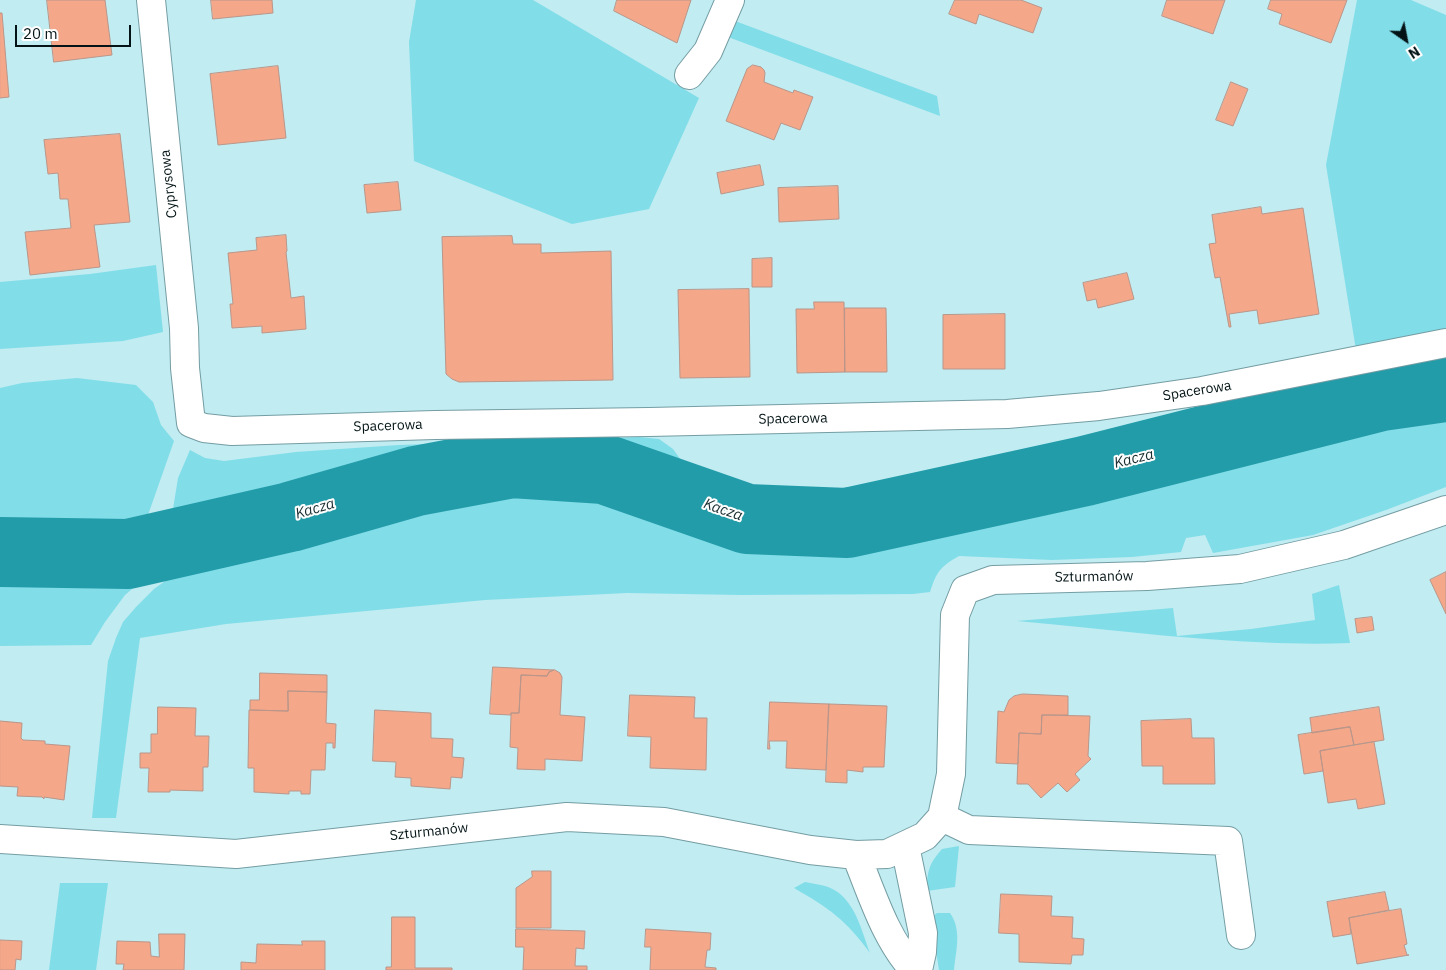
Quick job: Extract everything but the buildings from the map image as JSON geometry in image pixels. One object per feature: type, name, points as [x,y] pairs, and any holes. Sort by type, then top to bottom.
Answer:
[{"type":"street","name":"Cyprysowa","points":[[151,0],[184,328],[185,368]]},
{"type":"street","points":[[689,76],[708,52],[730,0]]},
{"type":"street","name":"Spacerowa","points":[[185,368],[191,424],[232,432],[435,425],[1007,414],[1099,406],[1202,391],[1446,343]]},
{"type":"street","name":"Szturmanów","points":[[0,839],[236,854],[567,817],[664,822],[810,850],[856,855],[887,854],[925,836],[942,817],[951,774],[955,615],[965,590],[992,580],[1146,576],[1240,569],[1344,545],[1446,510]]},
{"type":"street","points":[[942,817],[969,830],[1228,842],[1241,935]]},
{"type":"street","points":[[905,846],[922,933],[922,952],[918,970]]},
{"type":"street","points":[[856,855],[893,942],[902,957],[914,970]]},
{"type":"shaded area","points":[[416,0],[533,0],[699,98],[649,209],[572,224],[414,161],[409,42]]},
{"type":"shaded area","points":[[1357,0],[1411,0],[1446,15],[1446,332],[1356,350],[1326,165]]},
{"type":"shaded area","points":[[735,21],[937,96],[940,116],[728,37]]},
{"type":"shaded area","points":[[156,265],[163,332],[123,341],[0,349],[0,282],[90,274]]},
{"type":"shaded area","points":[[1446,366],[1446,487],[1313,535],[1213,553],[1205,535],[1186,538],[1181,552],[1132,557],[1052,560],[959,556],[940,570],[930,592],[913,594],[741,595],[627,593],[485,600],[226,624],[140,638],[116,818],[92,818],[108,661],[123,622],[154,589],[175,574],[174,551],[411,491],[483,478],[571,477],[630,499],[680,524],[738,540],[805,543],[880,535],[935,526],[957,512],[994,498],[996,478],[1035,457],[1188,435],[1381,381]]},
{"type":"shaded area","points":[[77,378],[136,385],[153,402],[161,425],[174,441],[148,515],[154,534],[77,541],[0,542],[0,388],[22,383]]},
{"type":"shaded area","points":[[639,437],[659,439],[673,449],[694,478],[713,490],[706,490],[653,471],[615,462],[565,455],[518,454],[441,466],[298,506],[174,532],[173,509],[178,478],[190,450],[205,458],[224,461],[296,452],[399,445]]},
{"type":"shaded area","points":[[0,559],[89,559],[125,569],[151,565],[152,572],[125,595],[91,645],[0,646]]},
{"type":"shaded area","points":[[1339,585],[1350,643],[1267,643],[1177,636],[1251,629],[1315,620],[1312,594]]},
{"type":"shaded area","points":[[1173,608],[1177,636],[1017,621]]},
{"type":"shaded area","points":[[959,846],[955,887],[927,891],[928,873],[934,859],[942,849]]},
{"type":"shaded area","points":[[805,882],[829,887],[849,903],[858,919],[870,953],[845,923],[794,888]]},
{"type":"shaded area","points":[[60,883],[108,883],[96,970],[49,970]]},
{"type":"shaded area","points":[[937,913],[950,913],[956,926],[957,940],[954,970],[939,970],[931,918]]},
{"type":"waterway","name":"Kacza","points":[[0,552],[128,554],[290,517],[416,481],[512,463],[604,469],[747,519],[847,523],[1085,471],[1381,396],[1446,387]]}]
